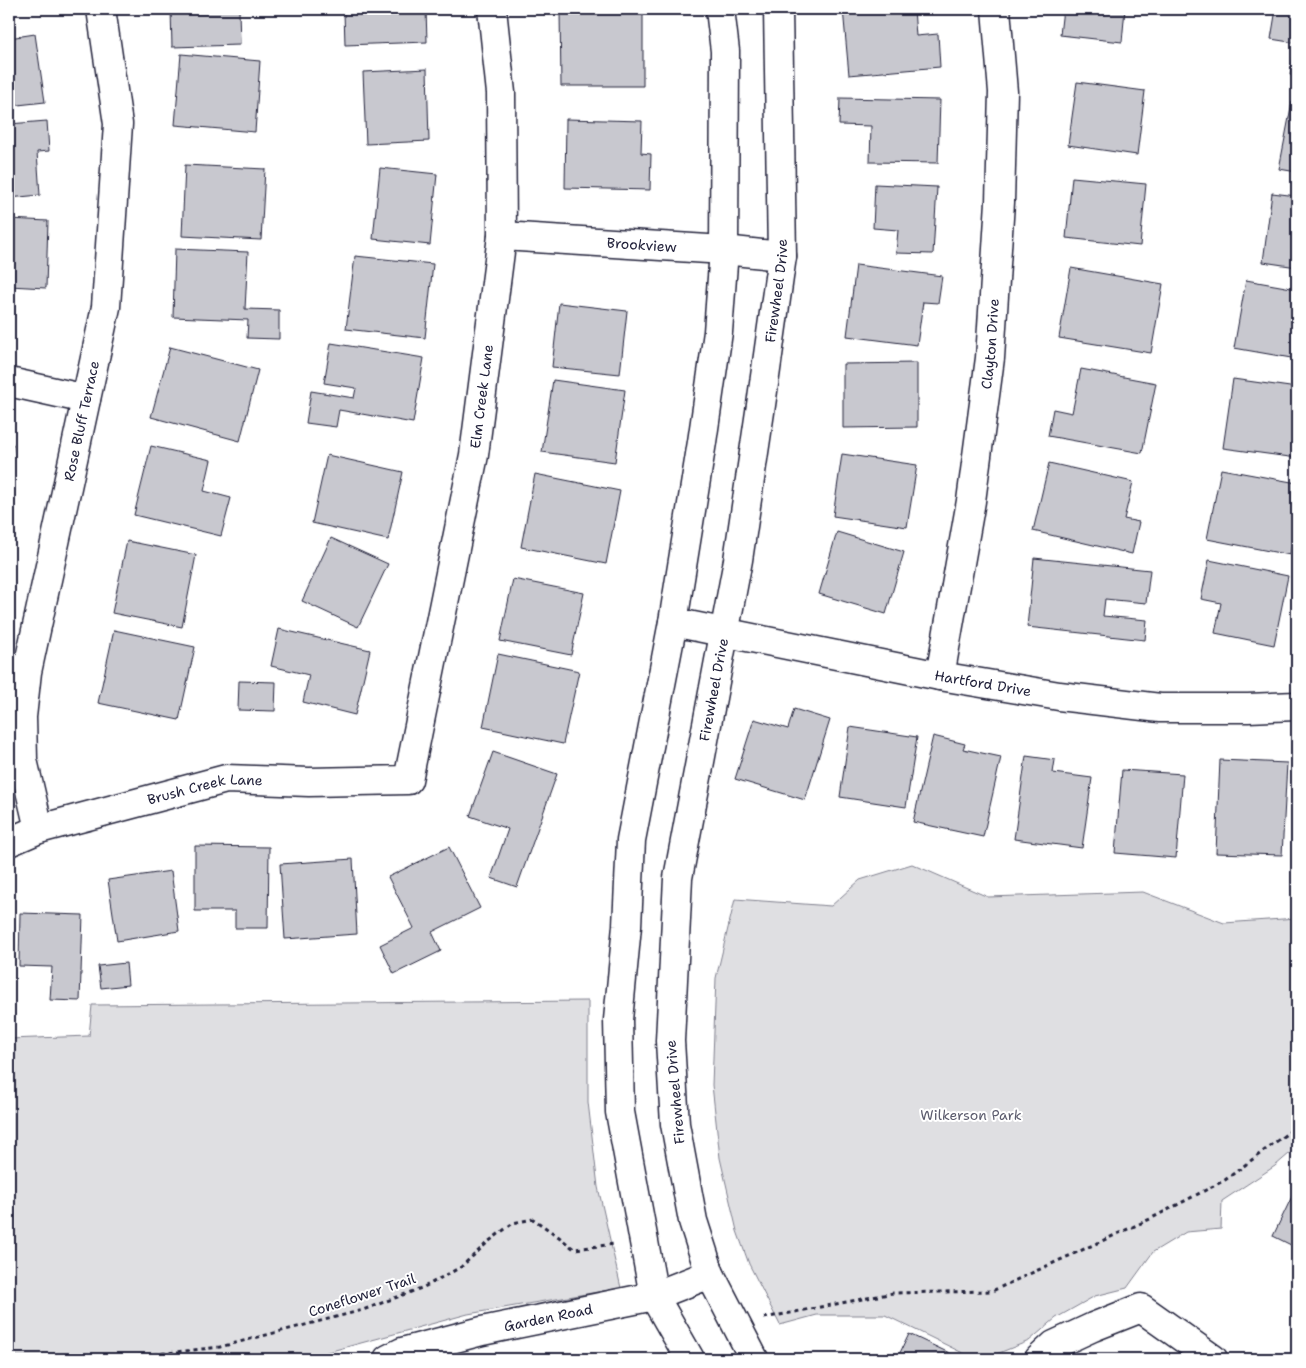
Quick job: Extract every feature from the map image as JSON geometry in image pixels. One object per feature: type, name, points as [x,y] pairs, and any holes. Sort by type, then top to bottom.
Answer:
[{"type":"street","name":"Rose Bluff Terrace","points":[[39,829],[23,760],[22,717],[27,672],[106,307],[118,124],[101,9]]},
{"type":"street","name":"Elm Creek Lane","points":[[408,780],[474,455],[502,236],[501,92],[492,9]]},
{"type":"street","points":[[690,1359],[654,1296],[620,1112],[618,1020],[627,926],[631,840],[673,622],[718,332],[724,250],[725,51],[720,9]]},
{"type":"street","name":"Firewheel Drive","points":[[754,1359],[710,1274],[693,1221],[675,1124],[670,1041],[678,878],[739,550],[782,256],[778,9]]},
{"type":"street","name":"Clayton Drive","points":[[940,676],[971,501],[990,358],[1000,202],[1003,92],[996,9]]},
{"type":"street","name":"Brookview","points":[[502,236],[724,250],[782,256]]},
{"type":"street","points":[[9,382],[86,399]]},
{"type":"street","name":"Hartford Drive","points":[[673,622],[940,676],[1059,696],[1160,708],[1297,706]]},
{"type":"street","name":"Brush Creek Lane","points":[[9,842],[39,829],[226,779],[309,782],[408,780]]},
{"type":"street","name":"Garden Road","points":[[388,1359],[402,1352],[482,1331],[654,1296],[710,1274]]},
{"type":"street","points":[[1040,1359],[1054,1345],[1141,1308],[1213,1359]]},
{"type":"path","points":[[761,1318],[893,1293],[992,1292],[1155,1216],[1225,1180],[1297,1126]]},
{"type":"path","name":"Coneflower Trail","points":[[114,1359],[220,1347],[363,1310],[424,1287],[461,1267],[488,1242],[513,1223],[533,1220],[574,1249],[619,1244]]},
{"type":"green space","name":"Wilkerson Park","points":[[912,864],[988,897],[1143,892],[1224,923],[1297,918],[1297,1147],[1275,1166],[1222,1201],[1221,1229],[1186,1232],[1153,1252],[1127,1288],[1095,1296],[1056,1318],[1029,1341],[984,1359],[975,1359],[885,1315],[817,1315],[780,1325],[749,1264],[737,1231],[720,1158],[712,1085],[716,978],[735,899],[831,906],[860,880]]},
{"type":"green space","points":[[588,1001],[588,1102],[598,1187],[621,1288],[468,1314],[324,1353],[317,1359],[9,1359],[9,1039],[89,1036],[92,1005]]},
{"type":"building","points":[[171,9],[250,10],[239,11],[240,45],[172,47]]},
{"type":"building","points":[[367,9],[426,9],[427,42],[345,45],[344,12],[367,11]]},
{"type":"building","points":[[643,9],[643,86],[561,86],[560,10]]},
{"type":"building","points":[[843,9],[914,9],[916,36],[938,34],[940,67],[849,75]]},
{"type":"building","points":[[1063,9],[1125,9],[1122,42],[1060,35]]},
{"type":"building","points":[[1276,9],[1297,11],[1297,76],[1290,75],[1296,43],[1271,39]]},
{"type":"building","points":[[35,34],[45,102],[9,106],[9,38]]},
{"type":"building","points":[[181,54],[260,61],[255,132],[175,125]]},
{"type":"building","points":[[427,69],[429,141],[366,144],[363,72]]},
{"type":"building","points":[[1077,82],[1145,91],[1137,155],[1068,145]]},
{"type":"building","points":[[840,98],[940,100],[938,163],[870,162],[871,126],[839,125]]},
{"type":"building","points":[[1292,102],[1297,103],[1297,172],[1279,169]]},
{"type":"building","points":[[566,119],[642,121],[641,153],[651,154],[650,190],[565,188]]},
{"type":"building","points":[[47,121],[49,151],[37,152],[40,195],[9,198],[9,124]]},
{"type":"building","points":[[185,165],[265,169],[261,240],[182,236]]},
{"type":"building","points":[[380,168],[437,174],[430,245],[373,239]]},
{"type":"building","points":[[1072,177],[1146,184],[1140,246],[1066,238]]},
{"type":"building","points":[[875,184],[937,187],[933,254],[896,253],[898,230],[873,228]]},
{"type":"building","points":[[1272,193],[1297,196],[1297,267],[1263,262]]},
{"type":"building","points":[[9,219],[48,221],[46,288],[9,286]]},
{"type":"building","points":[[175,249],[248,252],[245,309],[279,310],[279,339],[247,338],[248,320],[173,317]]},
{"type":"building","points":[[355,256],[433,264],[425,338],[346,329]]},
{"type":"building","points":[[856,265],[942,276],[938,303],[923,302],[917,345],[847,336]]},
{"type":"building","points":[[1071,268],[1163,284],[1151,353],[1059,338]]},
{"type":"building","points":[[1246,280],[1297,289],[1297,359],[1234,348]]},
{"type":"building","points":[[559,303],[627,311],[620,374],[552,367]]},
{"type":"building","points":[[331,343],[424,358],[413,423],[339,410],[336,427],[306,423],[311,391],[354,398],[356,388],[324,383]]},
{"type":"building","points":[[170,347],[258,370],[240,441],[151,417]]},
{"type":"building","points":[[917,363],[917,427],[843,428],[843,364]]},
{"type":"building","points":[[1081,369],[1156,383],[1142,453],[1048,436],[1053,409],[1072,413]]},
{"type":"building","points":[[1233,379],[1297,388],[1297,458],[1223,448]]},
{"type":"building","points":[[553,380],[625,390],[615,462],[542,452]]},
{"type":"building","points":[[9,443],[13,444],[9,471]]},
{"type":"building","points":[[151,446],[211,460],[204,491],[231,498],[221,536],[134,515]]},
{"type":"building","points":[[842,454],[917,465],[907,527],[833,516]]},
{"type":"building","points":[[327,455],[403,472],[388,540],[312,523]]},
{"type":"building","points":[[1049,463],[1133,482],[1124,519],[1139,522],[1132,554],[1033,531]]},
{"type":"building","points":[[1221,469],[1297,483],[1297,513],[1290,555],[1207,539]]},
{"type":"building","points":[[535,474],[620,491],[606,564],[521,547]]},
{"type":"building","points":[[837,532],[904,552],[886,614],[819,594]]},
{"type":"building","points":[[331,538],[388,564],[358,627],[302,601]]},
{"type":"building","points":[[127,541],[196,555],[182,627],[112,613]]},
{"type":"building","points":[[1034,558],[1150,570],[1146,603],[1105,599],[1103,616],[1147,620],[1145,640],[1027,627]]},
{"type":"building","points":[[1209,560],[1288,576],[1274,645],[1215,633],[1221,603],[1201,599]]},
{"type":"building","points":[[513,579],[584,593],[571,655],[500,641]]},
{"type":"building","points":[[279,629],[370,650],[355,715],[303,702],[309,675],[271,666]]},
{"type":"building","points":[[114,630],[195,647],[179,720],[98,703]]},
{"type":"building","points":[[498,654],[579,671],[563,744],[483,727]]},
{"type":"building","points":[[239,681],[276,682],[275,711],[238,710]]},
{"type":"building","points":[[794,709],[830,720],[805,800],[735,779],[754,719],[788,729]]},
{"type":"building","points":[[850,727],[917,737],[906,807],[840,797]]},
{"type":"building","points":[[933,736],[965,744],[963,749],[1001,757],[983,837],[913,822]]},
{"type":"building","points":[[493,752],[557,774],[517,887],[491,878],[508,829],[470,816]]},
{"type":"building","points":[[1026,756],[1055,760],[1053,773],[1092,778],[1082,848],[1014,839]]},
{"type":"building","points":[[1220,760],[1287,763],[1282,855],[1216,853]]},
{"type":"building","points":[[1293,764],[1297,764],[1297,804]]},
{"type":"building","points":[[1122,770],[1183,774],[1176,858],[1115,853]]},
{"type":"building","points":[[195,846],[269,847],[268,928],[235,928],[235,911],[195,911]]},
{"type":"building","points":[[449,847],[480,908],[432,932],[441,951],[394,974],[380,945],[414,928],[388,877]]},
{"type":"building","points":[[353,859],[357,934],[285,939],[280,864]]},
{"type":"building","points":[[171,871],[179,931],[117,941],[108,880]]},
{"type":"building","points":[[20,913],[83,915],[80,1001],[50,1000],[52,967],[19,966]]},
{"type":"building","points":[[126,963],[128,985],[101,988],[98,966]]},
{"type":"building","points":[[1297,1186],[1297,1248],[1273,1236]]},
{"type":"building","points":[[909,1334],[960,1358],[897,1359]]}]
